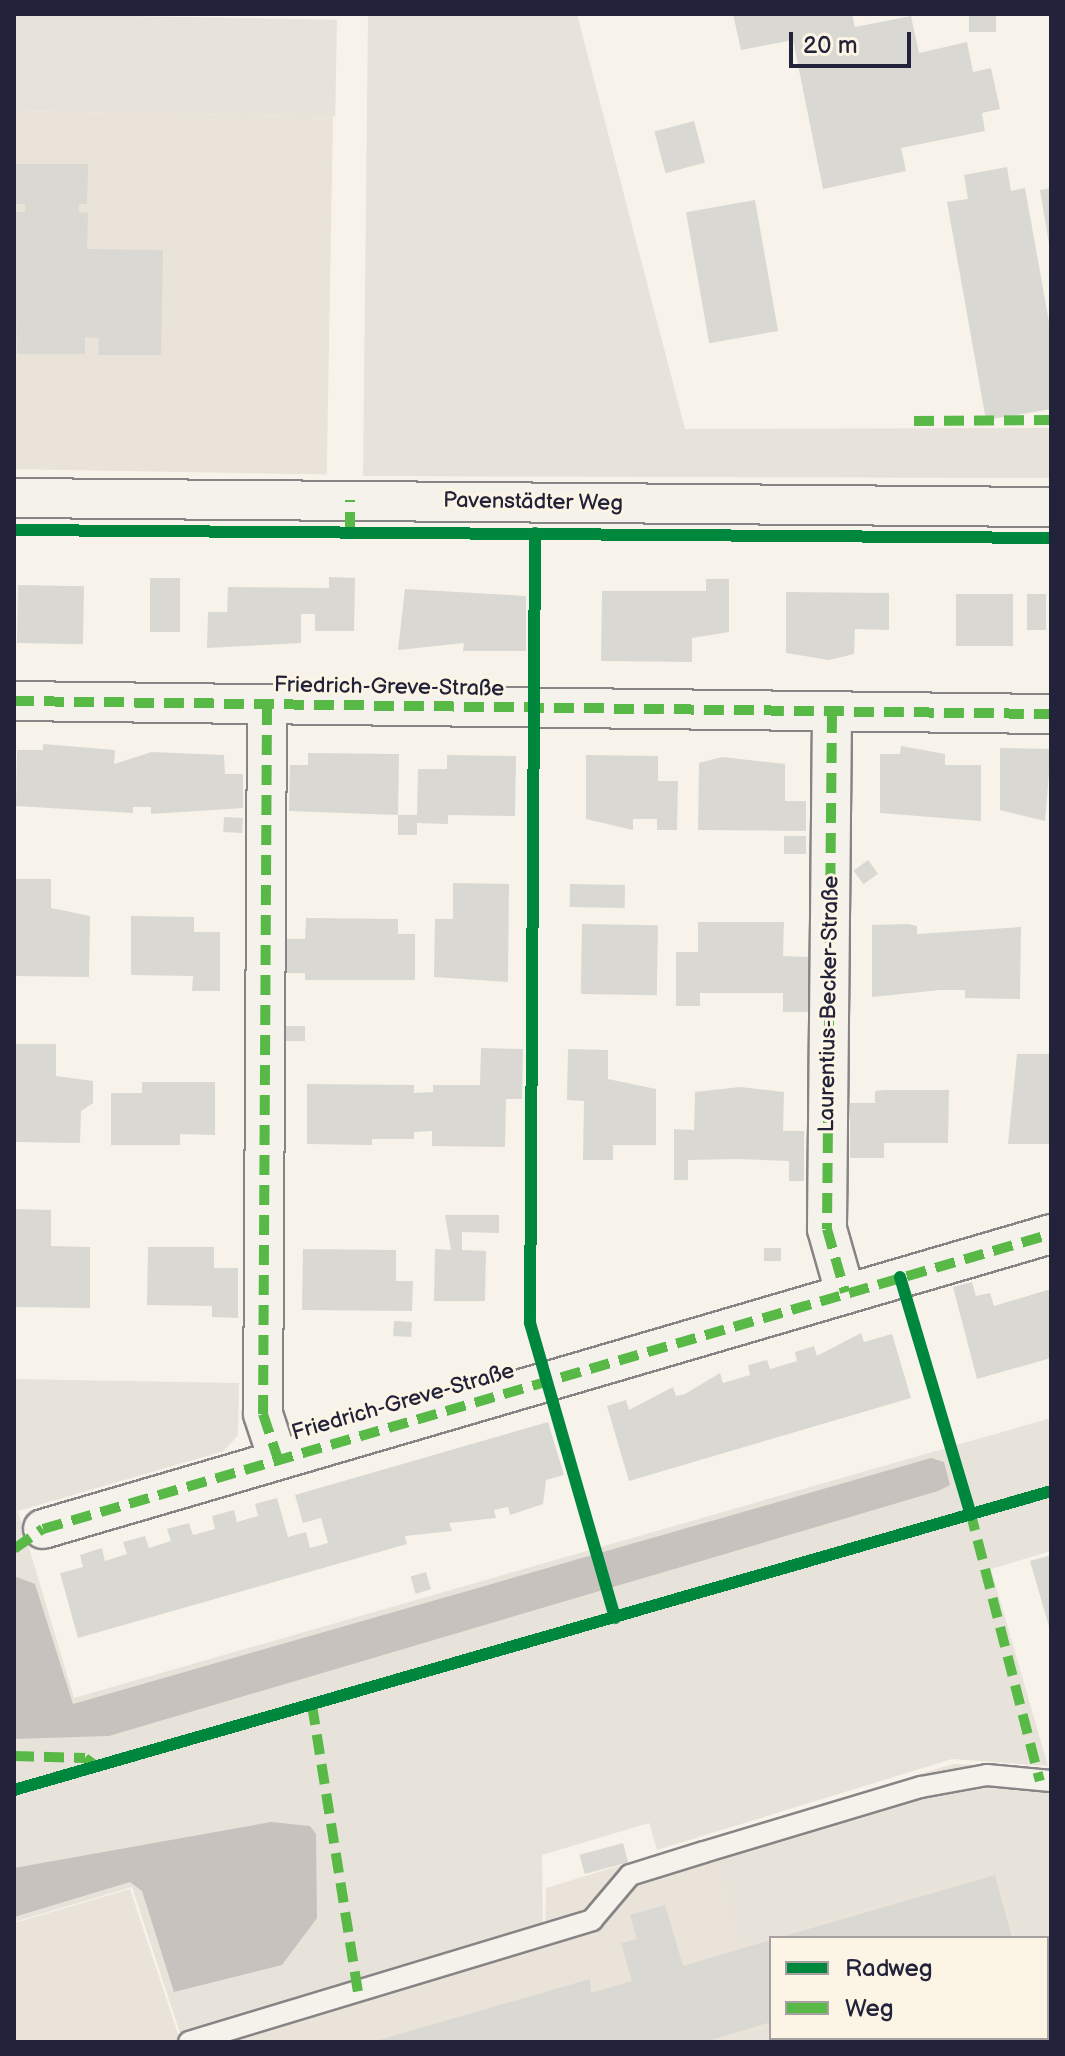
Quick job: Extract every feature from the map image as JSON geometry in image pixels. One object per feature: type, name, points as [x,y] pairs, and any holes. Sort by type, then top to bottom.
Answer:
[{"type":"street","name":"Pavenstädter Weg","points":[[14,498],[1051,507]]},
{"type":"street","name":"Friedrich-Greve-Straße","points":[[14,701],[1051,714]]},
{"type":"street","name":"Friedrich-Greve-Straße","points":[[267,705],[263,1414],[278,1459]]},
{"type":"street","name":"Laurentius-Becker-Straße","points":[[832,713],[827,1229],[845,1292]]},
{"type":"street","name":"Friedrich-Greve-Straße","points":[[43,1529],[1051,1234]]},
{"type":"lane","points":[[189,2042],[592,1920],[630,1875],[689,1856],[921,1787],[987,1775],[1051,1781]]},
{"type":"shaded area","points":[[14,14],[337,20],[335,117],[14,111]]},
{"type":"shaded area","points":[[368,14],[577,14],[685,429],[1051,428],[1051,478],[363,476]]},
{"type":"shaded area","points":[[14,111],[333,117],[327,475],[14,469]]},
{"type":"shaded area","points":[[14,1379],[239,1383],[238,1435],[224,1451],[18,1511],[74,1698],[1051,1418],[1051,1551],[991,1569],[1048,1766],[952,1759],[657,1850],[649,1823],[542,1855],[543,1930],[180,2033],[132,1887],[14,1922]]},
{"type":"shaded area","points":[[931,1458],[944,1462],[950,1485],[938,1491],[109,1736],[14,1739],[14,1576],[35,1584],[73,1704]]},
{"type":"shaded area","points":[[953,1764],[1051,1768],[1051,2042],[14,2042],[14,1923],[130,1889],[179,2037],[545,1931],[546,1888]]},
{"type":"shaded area","points":[[953,1790],[1051,1790],[1051,2042],[722,2042],[769,2028],[769,2040],[1049,2040],[1049,1936],[1016,1936],[997,1870],[743,1945],[717,1859]]},
{"type":"shaded area","points":[[271,1822],[310,1826],[316,1834],[317,1918],[282,1965],[174,1992],[142,1891],[130,1882],[14,1917],[14,1868]]},
{"type":"building","points":[[733,14],[852,14],[855,27],[911,16],[919,53],[967,42],[973,72],[991,68],[1000,109],[982,113],[985,131],[901,148],[906,171],[823,189],[793,40],[741,50]]},
{"type":"building","points":[[969,14],[996,14],[996,32],[969,32]]},
{"type":"building","points":[[694,121],[705,163],[666,173],[654,132]]},
{"type":"building","points":[[14,164],[88,164],[87,204],[79,204],[79,213],[88,212],[87,249],[163,250],[161,355],[98,355],[99,338],[85,337],[85,354],[17,354],[14,212],[25,212],[25,204],[14,204]]},
{"type":"building","points":[[1007,167],[1011,191],[1025,188],[1051,333],[1051,409],[986,420],[947,202],[968,199],[964,175]]},
{"type":"building","points":[[1051,188],[1051,244],[1049,244],[1040,190]]},
{"type":"building","points":[[755,200],[778,331],[709,343],[686,212]]},
{"type":"building","points":[[329,577],[355,578],[354,631],[315,631],[315,614],[301,614],[301,643],[207,648],[208,612],[227,612],[228,587],[329,588]]},
{"type":"building","points":[[150,578],[180,578],[180,632],[150,632]]},
{"type":"building","points":[[706,579],[729,579],[729,632],[692,638],[692,662],[601,661],[602,591],[706,591]]},
{"type":"building","points":[[18,585],[84,586],[83,644],[17,643]]},
{"type":"building","points":[[405,589],[526,596],[526,651],[463,651],[464,643],[398,650]]},
{"type":"building","points":[[786,592],[889,593],[889,630],[855,629],[854,654],[829,660],[786,653]]},
{"type":"building","points":[[956,594],[1013,594],[1013,646],[956,646]]},
{"type":"building","points":[[1027,594],[1046,594],[1046,630],[1027,630]]},
{"type":"building","points":[[43,744],[115,750],[114,764],[152,752],[224,755],[225,774],[243,774],[243,808],[151,814],[151,807],[133,807],[133,813],[16,806],[17,750],[43,750]]},
{"type":"building","points":[[901,746],[945,754],[945,765],[981,765],[981,821],[880,813],[880,754],[900,754]]},
{"type":"building","points":[[1000,748],[1051,749],[1045,821],[1000,810]]},
{"type":"building","points":[[308,753],[399,754],[398,815],[289,811],[290,765],[308,765]]},
{"type":"building","points":[[447,755],[516,756],[515,816],[448,815],[448,824],[417,823],[417,835],[398,835],[398,815],[417,815],[418,769],[447,769]]},
{"type":"building","points":[[586,755],[658,756],[658,781],[678,781],[677,830],[657,830],[657,819],[633,819],[633,830],[586,819]]},
{"type":"building","points":[[722,757],[785,764],[785,801],[806,801],[806,831],[698,830],[699,763]]},
{"type":"building","points":[[224,817],[243,818],[242,833],[223,832]]},
{"type":"building","points":[[784,836],[806,836],[806,854],[784,854]]},
{"type":"building","points":[[868,860],[878,874],[863,884],[853,871]]},
{"type":"building","points":[[14,879],[51,879],[51,908],[90,916],[89,977],[14,976]]},
{"type":"building","points":[[453,883],[509,884],[508,982],[434,977],[435,919],[453,919]]},
{"type":"building","points":[[570,884],[625,885],[625,908],[570,907]]},
{"type":"building","points":[[131,916],[194,917],[194,932],[220,932],[220,991],[192,991],[193,976],[131,975]]},
{"type":"building","points":[[306,918],[398,919],[398,934],[415,934],[415,980],[305,980],[305,973],[286,973],[287,939],[305,939]]},
{"type":"building","points":[[698,922],[784,922],[783,956],[808,957],[808,1012],[783,1012],[783,993],[700,993],[700,1006],[676,1006],[676,952],[698,952]]},
{"type":"building","points":[[582,924],[658,925],[657,995],[581,994]]},
{"type":"building","points":[[872,925],[917,926],[917,934],[1021,927],[1020,999],[965,998],[965,990],[872,997]]},
{"type":"building","points":[[286,1026],[305,1026],[305,1041],[286,1041]]},
{"type":"building","points":[[14,1044],[56,1044],[56,1076],[93,1081],[93,1103],[81,1111],[80,1143],[14,1142]]},
{"type":"building","points":[[481,1048],[523,1049],[522,1099],[506,1099],[505,1147],[432,1146],[432,1131],[414,1132],[414,1139],[372,1139],[372,1145],[307,1144],[307,1084],[414,1085],[414,1093],[433,1092],[433,1085],[480,1085]]},
{"type":"building","points":[[568,1049],[608,1050],[608,1079],[656,1089],[656,1145],[613,1145],[613,1160],[583,1160],[584,1101],[567,1100]]},
{"type":"building","points":[[1017,1054],[1051,1054],[1051,1144],[1008,1144]]},
{"type":"building","points":[[142,1082],[215,1082],[215,1135],[180,1134],[180,1145],[111,1145],[111,1093],[142,1093]]},
{"type":"building","points":[[740,1087],[784,1092],[783,1131],[804,1131],[804,1181],[789,1181],[789,1161],[739,1159],[688,1160],[688,1180],[674,1180],[674,1129],[694,1130],[695,1092]]},
{"type":"building","points":[[949,1090],[948,1143],[884,1143],[884,1158],[850,1158],[850,1103],[875,1103],[875,1091]]},
{"type":"building","points":[[14,1209],[51,1210],[51,1246],[90,1247],[90,1308],[14,1307]]},
{"type":"building","points":[[445,1215],[499,1215],[499,1233],[462,1232],[462,1250],[486,1251],[485,1301],[434,1301],[435,1249],[451,1250]]},
{"type":"building","points":[[148,1247],[214,1247],[214,1268],[238,1268],[238,1318],[212,1317],[212,1306],[147,1305]]},
{"type":"building","points":[[764,1248],[781,1248],[781,1261],[764,1261]]},
{"type":"building","points":[[303,1249],[396,1250],[396,1281],[413,1281],[412,1311],[302,1310]]},
{"type":"building","points":[[972,1282],[976,1296],[990,1293],[994,1306],[1051,1289],[1051,1358],[977,1379],[953,1287]]},
{"type":"building","points":[[394,1321],[412,1322],[411,1337],[393,1336]]},
{"type":"building","points":[[861,1333],[864,1342],[892,1334],[911,1398],[629,1481],[607,1406],[626,1400],[629,1410],[673,1387],[676,1396],[685,1394],[720,1373],[723,1383],[750,1375],[748,1365],[767,1360],[770,1369],[797,1361],[795,1352],[814,1346],[817,1356]]},
{"type":"building","points":[[548,1422],[564,1475],[546,1480],[543,1504],[510,1515],[508,1507],[494,1510],[496,1518],[449,1523],[452,1531],[405,1536],[407,1544],[78,1638],[60,1573],[83,1567],[80,1555],[102,1548],[105,1561],[127,1554],[123,1542],[145,1536],[149,1548],[171,1541],[167,1529],[189,1523],[193,1535],[215,1529],[212,1516],[234,1510],[237,1522],[258,1516],[255,1504],[277,1498],[288,1537],[306,1532],[310,1548],[328,1543],[321,1518],[303,1523],[295,1495]]},
{"type":"building","points":[[1051,1555],[1051,1630],[1050,1630],[1030,1561]]},
{"type":"building","points":[[426,1572],[431,1589],[416,1594],[411,1576]]},
{"type":"building","points":[[623,1843],[628,1862],[585,1874],[580,1855]]},
{"type":"building","points":[[995,1875],[1011,1936],[784,1936]]},
{"type":"building","points":[[665,1905],[683,1966],[769,1941],[769,2023],[705,2042],[372,2042],[590,1979],[591,1993],[632,1981],[621,1943],[637,1939],[630,1915]]},
{"type":"marked path","points":[[914,421],[1051,420]]},
{"type":"marked path","points":[[350,500],[350,532]]},
{"type":"marked path","points":[[14,701],[1051,714]]},
{"type":"marked path","points":[[267,705],[263,1414],[278,1459]]},
{"type":"marked path","points":[[832,713],[827,1229],[845,1292]]},
{"type":"marked path","points":[[14,1549],[43,1529],[1051,1234]]},
{"type":"marked path","points":[[970,1511],[1040,1781]]},
{"type":"marked path","points":[[312,1705],[358,1991]]},
{"type":"marked path","points":[[14,1756],[85,1758],[96,1766]]},
{"type":"cycle path","points":[[14,530],[1051,538]]},
{"type":"cycle path","points":[[535,533],[530,1323],[615,1618]]},
{"type":"cycle path","points":[[900,1277],[971,1515]]},
{"type":"cycle path","points":[[14,1790],[1051,1491]]}]
